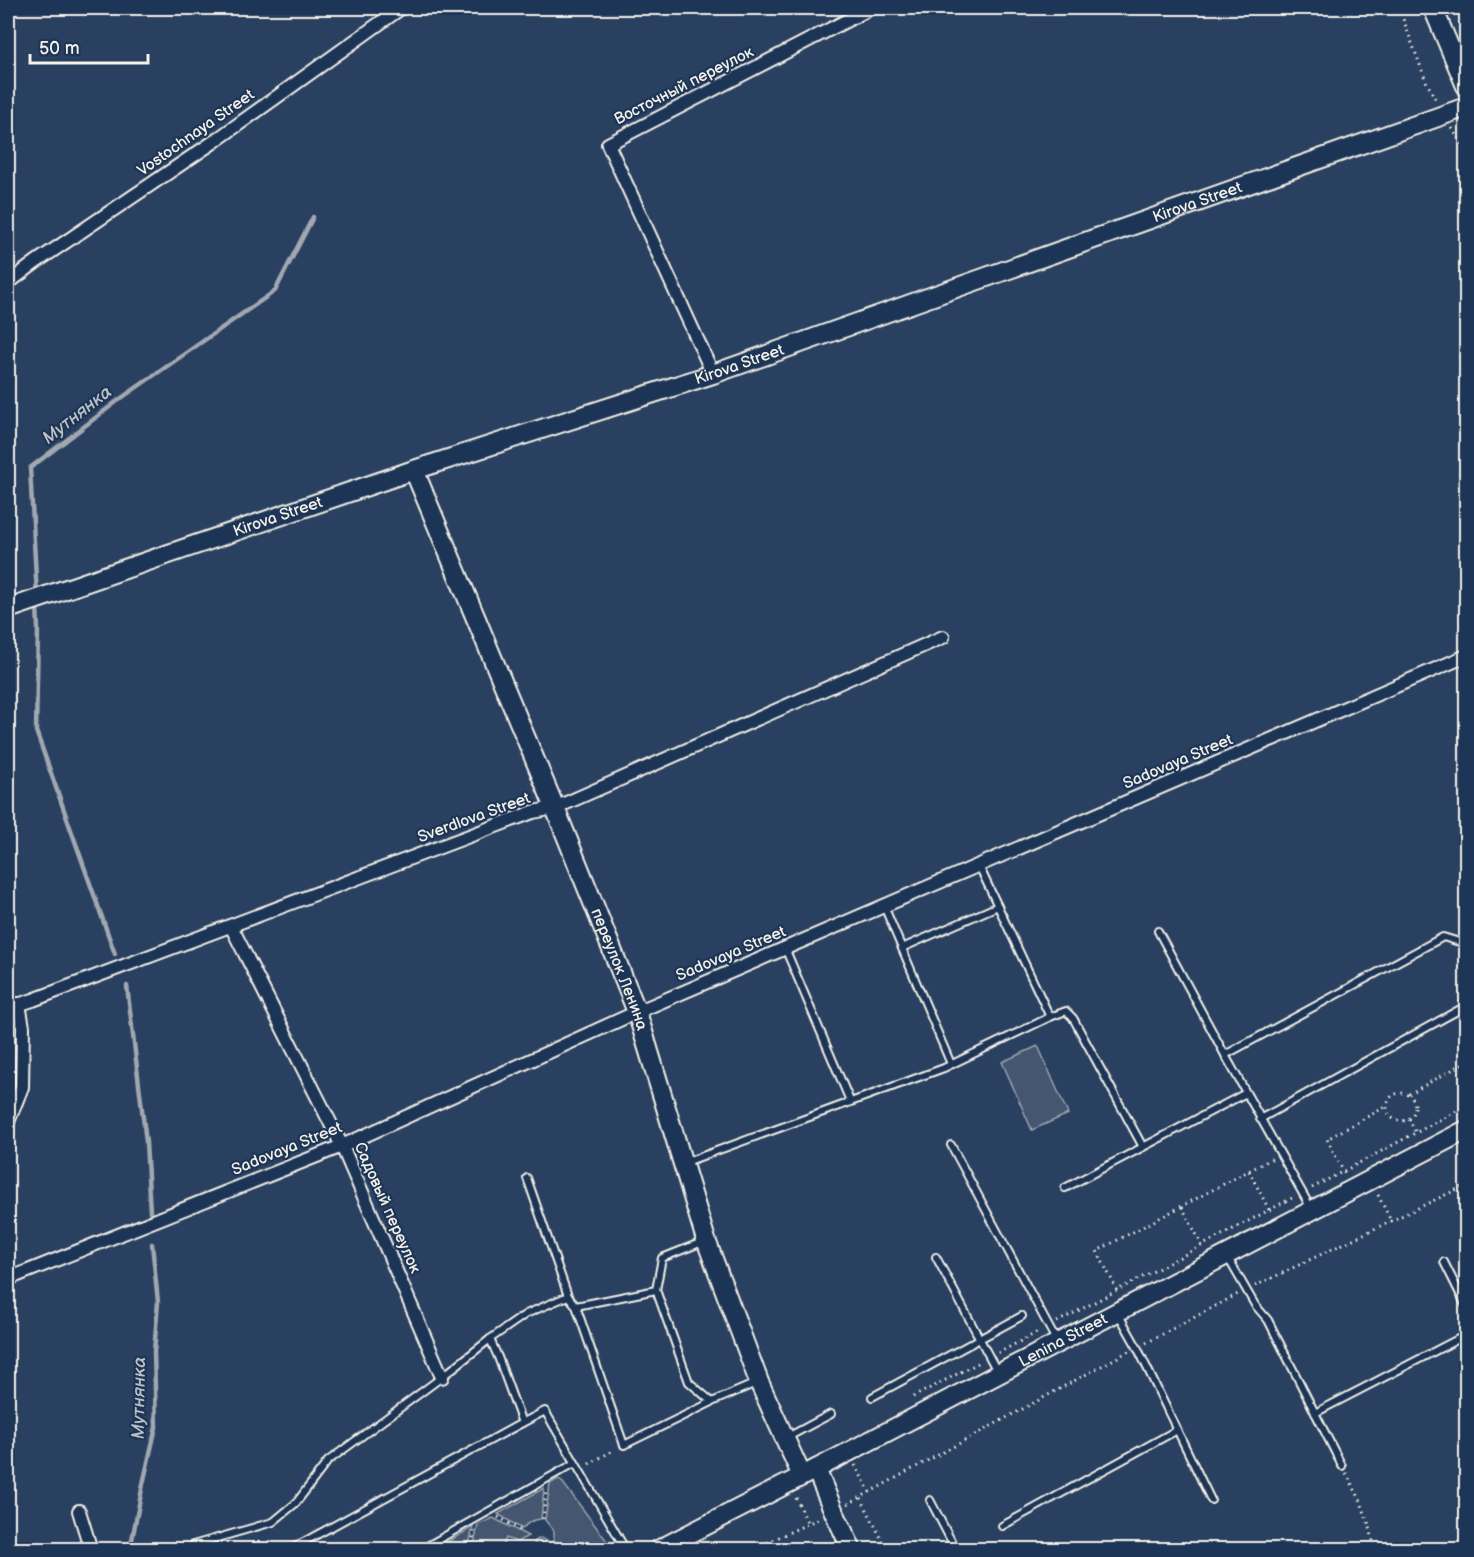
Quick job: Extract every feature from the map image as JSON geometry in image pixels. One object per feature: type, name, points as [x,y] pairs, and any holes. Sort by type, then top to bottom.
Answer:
[{"type":"street","name":"Vostochnaya Street","points":[[8,283],[215,141],[401,8]]},
{"type":"street","name":"Восточный переулок","points":[[713,374],[608,144],[871,8]]},
{"type":"street","points":[[1433,8],[1467,86]]},
{"type":"street","name":"Kirova Street","points":[[8,609],[414,470],[713,374],[1467,107]]},
{"type":"street","name":"переулок Ленина","points":[[414,470],[637,1012],[706,1240],[759,1382],[785,1438],[834,1512],[852,1550]]},
{"type":"street","name":"Sverdlova Street","points":[[13,1006],[533,812],[555,808],[944,637]]},
{"type":"street","name":"Sadovaya Street","points":[[8,1279],[342,1146],[637,1012],[1467,656]]},
{"type":"street","name":"Садовый переулок","points":[[231,926],[342,1146],[442,1377]]},
{"type":"street","points":[[8,1122],[22,1087],[23,1027],[13,1006]]},
{"type":"street","name":"Lenina Street","points":[[658,1550],[1467,1130]]},
{"type":"street","points":[[80,1511],[91,1550]]},
{"type":"lane","points":[[979,865],[1050,1017]]},
{"type":"lane","points":[[884,906],[951,1064]]},
{"type":"lane","points":[[902,948],[998,906]]},
{"type":"lane","points":[[1158,931],[1312,1210]]},
{"type":"lane","points":[[1225,1055],[1443,937],[1467,944]]},
{"type":"lane","points":[[785,948],[850,1101]]},
{"type":"lane","points":[[1260,1119],[1467,1006]]},
{"type":"lane","points":[[683,1163],[951,1064],[1066,1011],[1073,1018],[1143,1147]]},
{"type":"lane","points":[[1065,1188],[1246,1093]]},
{"type":"lane","points":[[951,1145],[1058,1343]]},
{"type":"lane","points":[[527,1178],[568,1296],[576,1306],[624,1445],[759,1382]]},
{"type":"lane","points":[[706,1240],[662,1258],[656,1290],[689,1382],[712,1402]]},
{"type":"lane","points":[[1226,1255],[1255,1305],[1268,1320],[1342,1466]]},
{"type":"lane","points":[[936,1257],[999,1374]]},
{"type":"lane","points":[[1444,1262],[1467,1306]]},
{"type":"lane","points":[[576,1306],[656,1290]]},
{"type":"lane","points":[[189,1550],[193,1545],[273,1522],[296,1503],[328,1461],[526,1314],[568,1296]]},
{"type":"lane","points":[[1118,1312],[1211,1500]]},
{"type":"lane","points":[[872,1397],[1022,1316]]},
{"type":"lane","points":[[1316,1413],[1467,1335]]},
{"type":"lane","points":[[490,1340],[522,1423]]},
{"type":"lane","points":[[289,1550],[545,1412],[626,1550]]},
{"type":"lane","points":[[785,1438],[831,1414]]},
{"type":"lane","points":[[1002,1526],[1178,1430]]},
{"type":"lane","points":[[420,1550],[548,1478],[577,1466]]},
{"type":"lane","points":[[930,1500],[956,1550]]},
{"type":"path","points":[[1399,8],[1426,81],[1444,116],[1467,152]]},
{"type":"path","points":[[1409,1094],[1467,1062]]},
{"type":"path","points":[[1402,1092],[1409,1094],[1416,1105],[1415,1112],[1409,1119],[1398,1121],[1392,1118],[1387,1106],[1389,1099],[1402,1092]]},
{"type":"path","points":[[1343,1171],[1327,1139],[1387,1106]]},
{"type":"path","points":[[910,1399],[1467,1106]]},
{"type":"path","points":[[1409,1119],[1416,1133]]},
{"type":"path","points":[[1117,1290],[1097,1251],[1280,1155]]},
{"type":"path","points":[[1249,1171],[1269,1210]]},
{"type":"path","points":[[751,1550],[834,1512],[1246,1290],[1467,1185]]},
{"type":"path","points":[[1181,1207],[1202,1245]]},
{"type":"path","points":[[577,1466],[624,1445]]},
{"type":"path","points":[[1342,1466],[1360,1499],[1375,1550]]},
{"type":"path","points":[[543,1519],[548,1478]]},
{"type":"path","points":[[861,1497],[887,1550]]},
{"type":"path","points":[[488,1511],[522,1531]]},
{"type":"path","points":[[552,1542],[571,1550]]},
{"type":"shaded area","points":[[1038,1046],[1068,1114],[1032,1130],[1002,1062]]},
{"type":"shaded area","points":[[558,1479],[613,1549],[576,1549],[554,1541],[554,1531],[545,1520],[550,1484]]},
{"type":"shaded area","points":[[544,1488],[541,1519],[530,1522],[522,1529],[498,1514]]},
{"type":"shaded area","points":[[493,1518],[528,1536],[517,1542],[506,1538],[502,1549],[473,1549],[478,1525]]},
{"type":"shaded area","points":[[473,1527],[468,1549],[435,1549]]},
{"type":"shaded area","points":[[540,1538],[566,1549],[533,1549],[535,1541]]},
{"type":"waterway","name":"Мутнянка","points":[[37,596],[30,468],[120,399],[275,291],[313,217]]},
{"type":"waterway","name":"Мутнянка","points":[[37,604],[36,731],[115,954]]},
{"type":"waterway","name":"Мутнянка","points":[[127,986],[146,1142],[150,1212]]},
{"type":"waterway","name":"Мутнянка","points":[[130,1550],[156,1427],[154,1352],[158,1302],[152,1244]]}]
